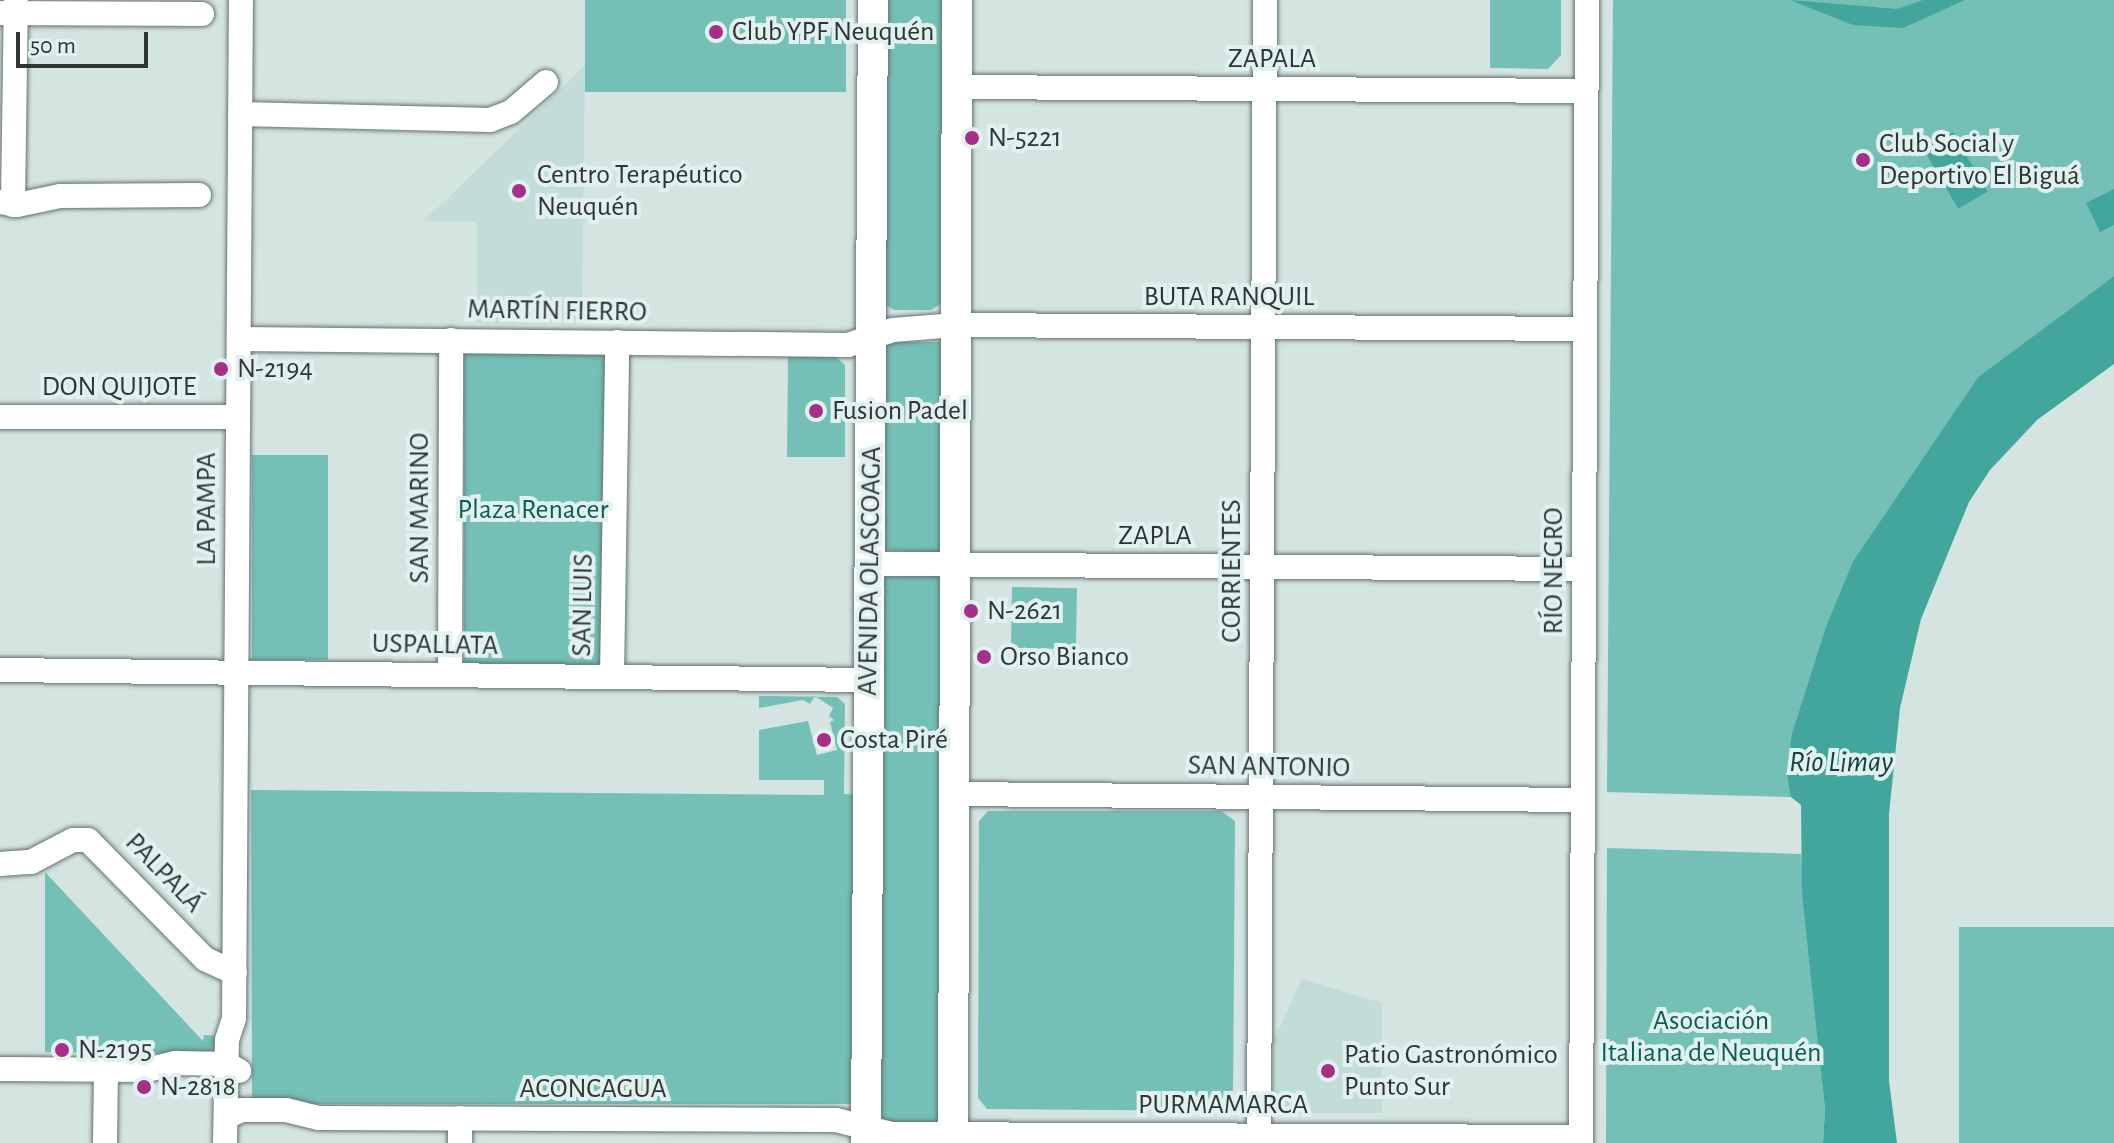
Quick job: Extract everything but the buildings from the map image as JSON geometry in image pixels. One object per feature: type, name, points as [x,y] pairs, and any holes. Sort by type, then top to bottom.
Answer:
[{"type":"main road","name":"AVENIDA OLASCOAGA","points":[[866,1135],[873,0]]},
{"type":"main road","points":[[953,1139],[957,0]]},
{"type":"street","name":"LA PAMPA","points":[[235,1128],[232,1072],[241,0]]},
{"type":"street","name":"CORRIENTES","points":[[1259,1139],[1265,0]]},
{"type":"street","name":"RÍO NEGRO","points":[[1581,1140],[1587,0]]},
{"type":"street","points":[[199,195],[60,196],[7,204],[10,8],[202,14]]},
{"type":"street","points":[[240,114],[490,120],[505,116],[546,82]]},
{"type":"street","name":"ZAPALA","points":[[957,87],[1586,91]]},
{"type":"street","name":"BUTA RANQUIL","points":[[872,335],[956,325],[1585,329]]},
{"type":"street","name":"MARTÍN FIERRO","points":[[239,339],[848,345],[872,335]]},
{"type":"street","name":"SAN MARINO","points":[[450,675],[451,340]]},
{"type":"street","name":"SAN LUIS","points":[[612,677],[617,342]]},
{"type":"street","name":"DON QUIJOTE","points":[[0,417],[238,417]]},
{"type":"street","name":"ZAPLA","points":[[869,564],[1584,569]]},
{"type":"street","name":"USPALLATA","points":[[0,670],[869,680]]},
{"type":"street","name":"SAN ANTONIO","points":[[955,794],[1583,800]]},
{"type":"street","name":"PALPALÁ","points":[[0,864],[31,862],[73,840],[88,840],[205,959],[235,973]]},
{"type":"street","points":[[0,1069],[147,1070],[169,1078],[232,1072]]},
{"type":"street","points":[[105,1143],[106,1069]]},
{"type":"street","name":"ACONCAGUA","points":[[235,1128],[287,1126],[319,1118],[460,1118],[629,1131],[836,1120],[866,1135]]},
{"type":"street","points":[[460,1118],[460,1143]]},
{"type":"street","name":"PURMAMARCA","points":[[866,1135],[953,1139],[1581,1140]]},
{"type":"shaded area","name":"Centro Terapéutico Neuquén","points":[[585,65],[582,324],[477,323],[477,222],[424,221]]},
{"type":"shaded area","name":"Patio Gastronómico Punto Sur","points":[[1302,979],[1382,1003],[1382,1113],[1285,1113],[1273,1100],[1273,1042]]},
{"type":"green space","name":"Club YPF Neuquén","points":[[585,0],[846,0],[846,92],[585,92]]},
{"type":"green space","points":[[881,0],[947,0],[944,302],[931,310],[894,310],[884,304]]},
{"type":"green space","points":[[1490,0],[1561,0],[1561,55],[1548,69],[1490,68]]},
{"type":"green space","name":"Club Social y Deportivo El Biguá","points":[[1613,0],[2114,0],[2114,276],[1978,377],[1853,561],[1826,626],[1792,733],[1791,797],[1607,792]]},
{"type":"green space","points":[[887,342],[942,342],[940,553],[883,550],[879,353]]},
{"type":"green space","name":"Plaza Renacer","points":[[464,353],[605,353],[605,666],[464,666]]},
{"type":"green space","name":"Fusion Padel","points":[[788,357],[836,357],[845,365],[845,457],[787,457]]},
{"type":"green space","points":[[252,455],[328,455],[328,660],[252,660]]},
{"type":"green space","points":[[936,575],[943,581],[938,1122],[890,1124],[880,1120],[883,577]]},
{"type":"green space","points":[[1012,587],[1077,588],[1076,649],[1011,648]]},
{"type":"green space","points":[[759,696],[815,697],[810,704],[803,700],[759,708]]},
{"type":"green space","points":[[816,697],[837,697],[845,704],[844,794],[859,795],[855,1104],[264,1104],[252,1100],[251,790],[824,795],[824,780],[759,780],[759,730],[808,721],[817,755],[837,750],[830,722],[834,720],[829,716],[833,708]]},
{"type":"green space","points":[[988,811],[1221,811],[1235,821],[1233,1100],[1223,1111],[987,1109],[978,1098],[979,821]]},
{"type":"green space","name":"Asociación Italiana de Neuquén","points":[[1607,848],[1801,854],[1825,1109],[1823,1143],[1606,1143]]},
{"type":"green space","points":[[45,872],[203,1041],[204,1035],[219,1036],[214,1049],[203,1054],[45,1052]]},
{"type":"green space","points":[[1959,927],[2114,927],[2114,1143],[1959,1143]]},
{"type":"water","points":[[1790,0],[1897,9],[1923,0],[1965,0],[1903,28],[1853,25]]},
{"type":"water","points":[[1953,132],[1988,192],[1958,209],[1924,149]]},
{"type":"water","points":[[2114,189],[2114,225],[2100,232],[2086,203]]},
{"type":"water","name":"Río Limay","points":[[2114,276],[2114,364],[2037,420],[1990,470],[1969,502],[1921,619],[1900,708],[1889,814],[1889,1081],[1897,1143],[1823,1143],[1825,1109],[1802,893],[1801,805],[1791,797],[1787,775],[1792,733],[1826,626],[1853,561],[1978,377]]},
{"type":"place","name":"Club YPF Neuquén","points":[[716,32]]},
{"type":"place","name":"N-5221","points":[[972,138]]},
{"type":"place","name":"Club Social y Deportivo El Biguá","points":[[1863,160]]},
{"type":"place","name":"Centro Terapéutico Neuquén","points":[[519,191]]},
{"type":"place","name":"N-2194","points":[[221,369]]},
{"type":"place","name":"Fusion Padel","points":[[816,411]]},
{"type":"place","name":"N-2621","points":[[971,611]]},
{"type":"place","name":"Orso Bianco","points":[[984,657]]},
{"type":"place","name":"Costa Piré","points":[[824,740]]},
{"type":"place","name":"N-2195","points":[[62,1050]]},
{"type":"place","name":"Patio Gastronómico Punto Sur","points":[[1328,1071]]},
{"type":"place","name":"N-2818","points":[[144,1087]]}]
